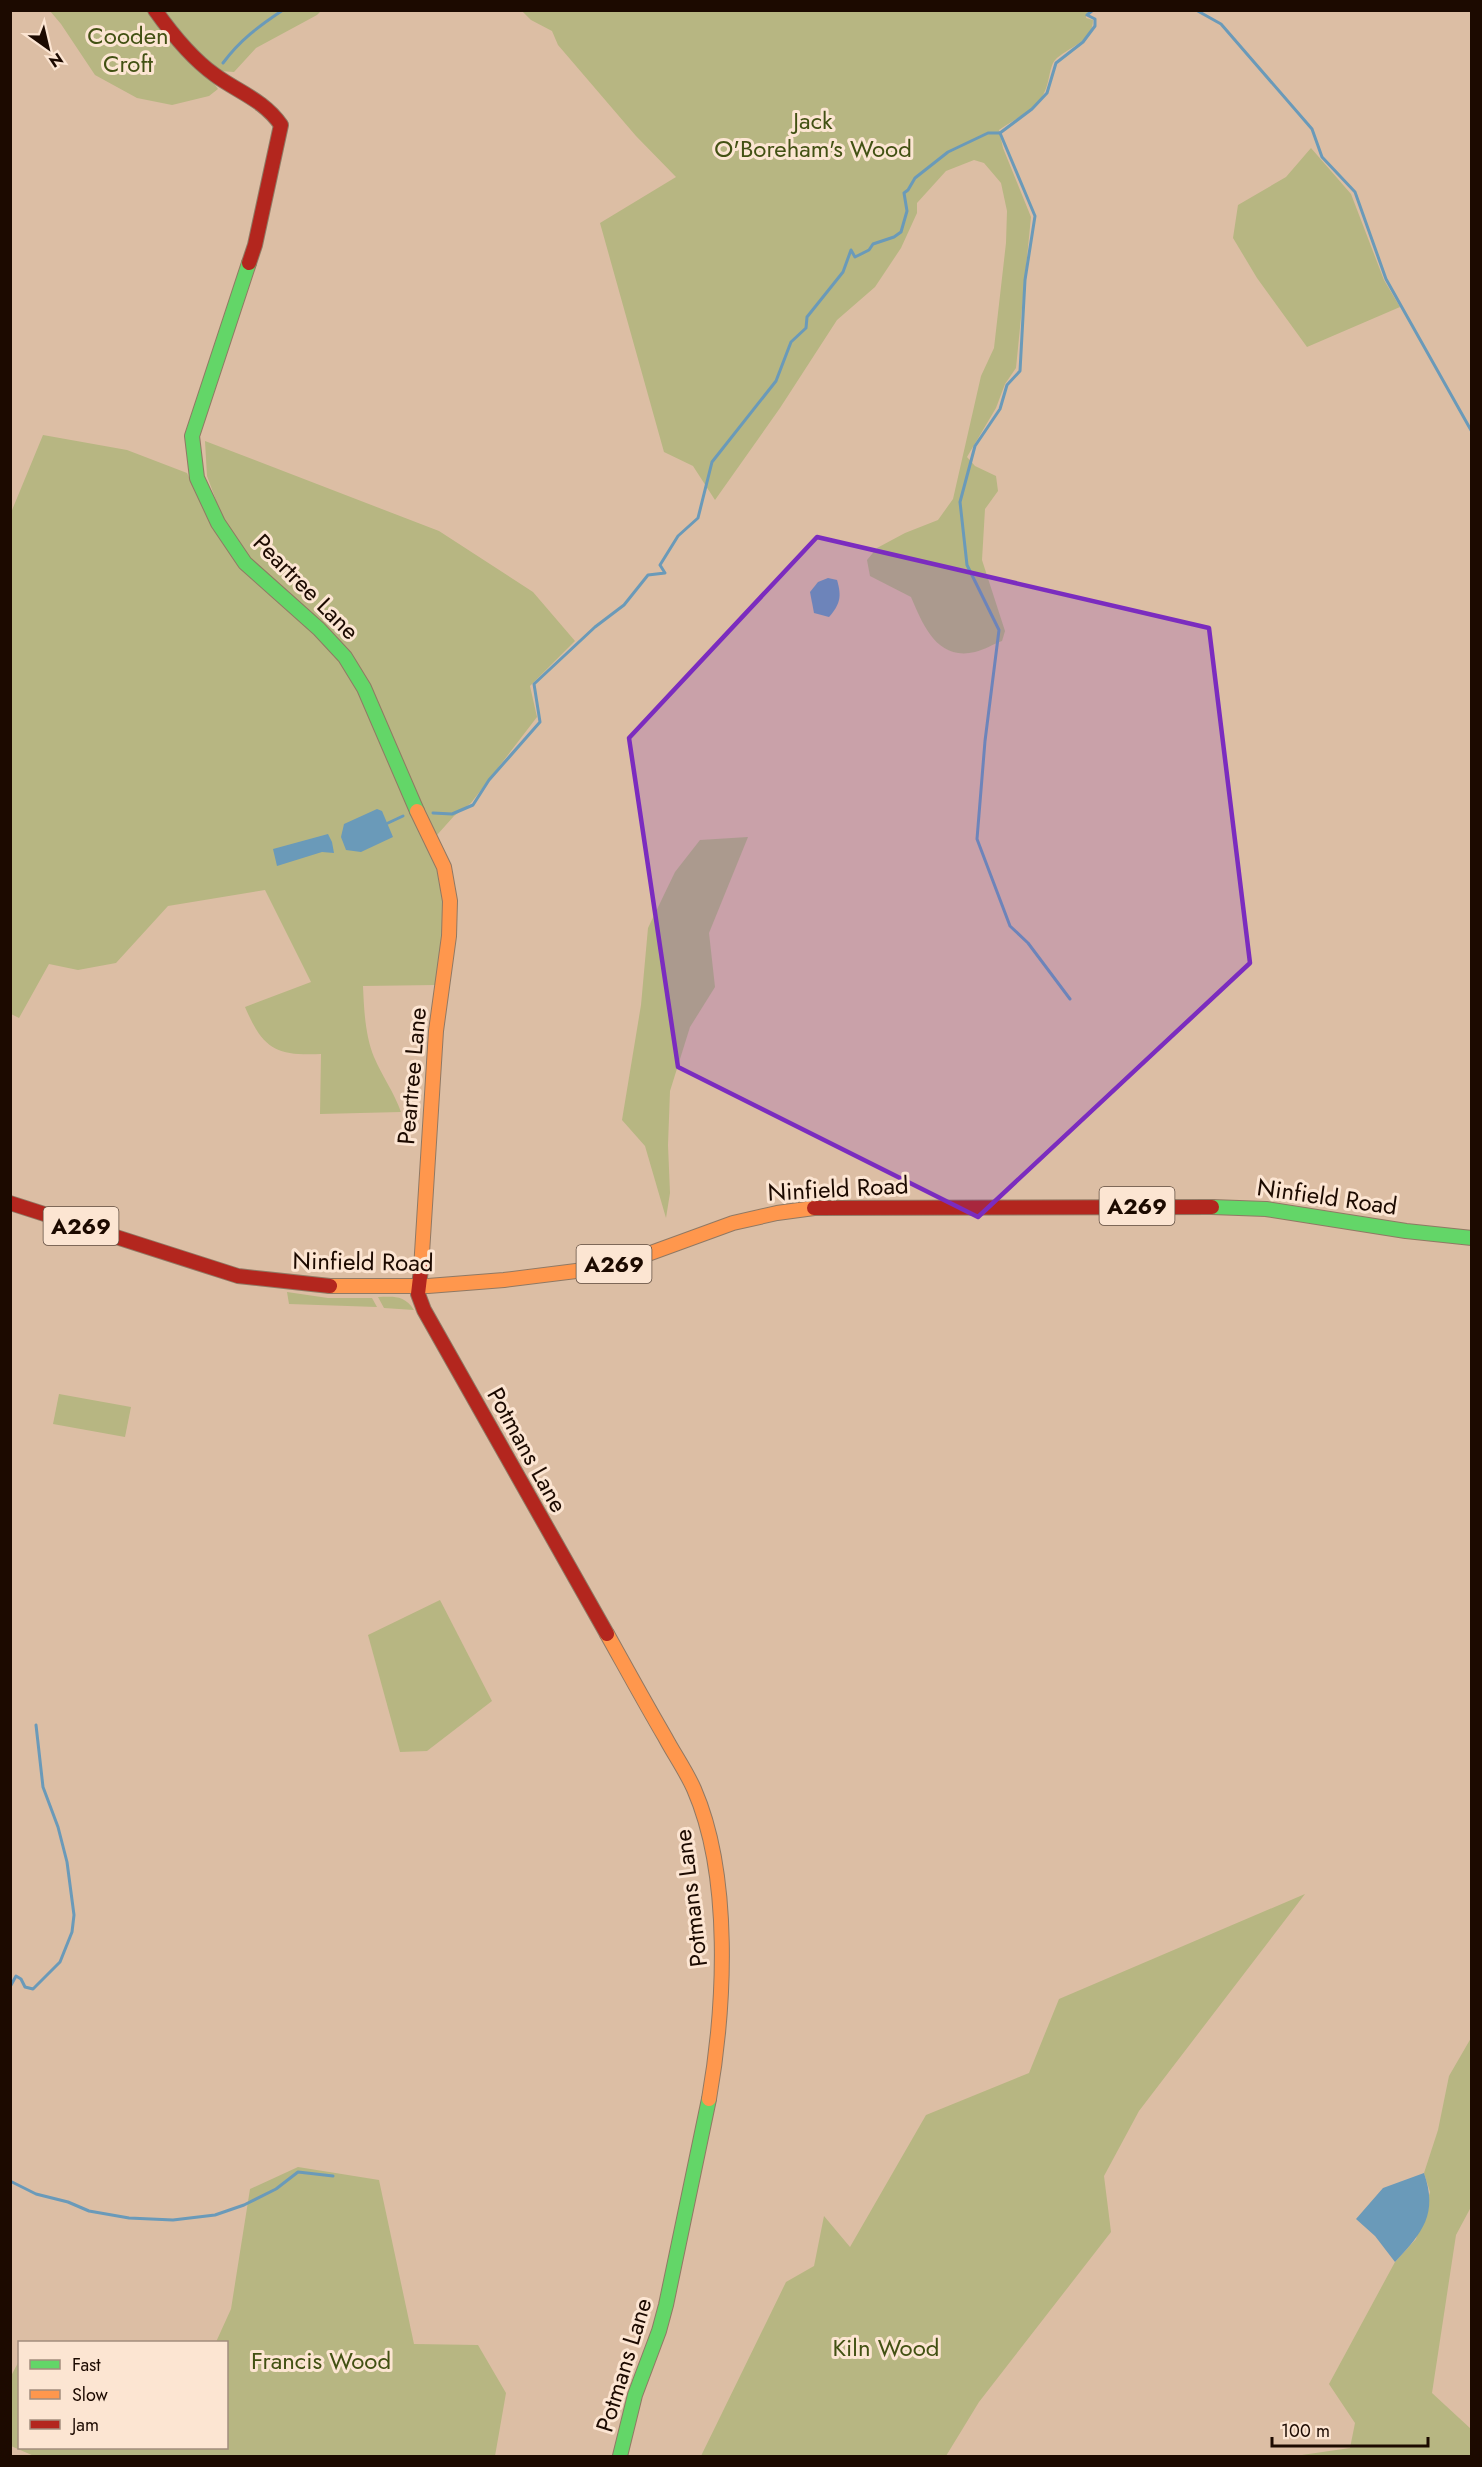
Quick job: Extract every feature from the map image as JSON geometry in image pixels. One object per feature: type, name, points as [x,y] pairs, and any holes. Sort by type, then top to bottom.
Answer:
[{"type":"street","name":"Peartree Lane","points":[[155,10],[188,52],[216,76],[252,96],[276,116],[280,125],[255,246],[192,436],[197,478],[218,523],[245,562],[319,629],[354,669],[402,781],[444,867],[450,901],[449,936],[436,1031],[420,1287]]},
{"type":"street","name":"Ninfield Road","points":[[10,1203],[238,1276],[295,1284],[420,1287],[508,1281],[628,1261],[740,1219],[823,1207],[1155,1206],[1266,1209],[1406,1231],[1472,1238]]},
{"type":"street","name":"Potmans Lane","points":[[420,1287],[418,1294],[434,1330],[694,1789],[712,1845],[720,1917],[722,1982],[711,2091],[685,2225],[662,2324],[635,2396],[620,2457]]},
{"type":"highlighted area","points":[[817,537],[1209,628],[1250,963],[978,1217],[678,1067],[629,738]]},
{"type":"green space","name":"Cooden Croft","points":[[50,11],[147,11],[183,54],[210,78],[218,89],[209,96],[172,105],[137,98],[95,75]]},
{"type":"green space","points":[[163,11],[321,11],[256,48],[234,72],[220,71],[195,52]]},
{"type":"green space","name":"Jack O'Boreham's Wood","points":[[522,11],[1089,11],[1086,18],[1093,20],[1092,28],[1088,35],[1053,63],[1042,97],[1031,108],[999,130],[1003,148],[1031,217],[1016,368],[1005,384],[996,408],[967,457],[975,466],[996,476],[998,491],[985,509],[982,560],[1005,631],[1002,641],[975,652],[962,653],[941,646],[927,629],[911,597],[870,576],[867,560],[877,548],[905,533],[938,520],[953,499],[981,376],[994,348],[1006,243],[1007,211],[1001,183],[984,163],[974,160],[946,171],[917,203],[917,213],[901,248],[875,287],[837,320],[780,408],[715,500],[693,466],[664,452],[600,223],[676,177],[636,136],[558,45],[552,31],[531,20]]},
{"type":"green space","points":[[1311,148],[1351,194],[1384,280],[1400,307],[1307,347],[1257,278],[1233,238],[1238,205],[1286,177]]},
{"type":"green space","points":[[43,435],[127,450],[187,473],[213,526],[335,655],[351,675],[438,864],[445,902],[436,985],[363,986],[371,1049],[401,1112],[320,1114],[321,1054],[282,1051],[265,1041],[258,1032],[245,1007],[311,982],[265,890],[168,906],[116,963],[78,970],[49,964],[19,1018],[11,1014],[10,515]]},
{"type":"green space","points":[[205,441],[439,531],[533,592],[575,641],[530,686],[537,717],[471,803],[454,816],[437,835],[412,793],[372,693],[250,559],[223,519],[207,476]]},
{"type":"green space","points":[[748,837],[709,933],[715,987],[690,1027],[670,1091],[668,1145],[670,1193],[666,1218],[645,1146],[622,1120],[641,1005],[648,928],[675,872],[700,840]]},
{"type":"green space","points":[[287,1292],[328,1298],[372,1298],[377,1307],[289,1304]]},
{"type":"green space","points":[[378,1297],[402,1299],[414,1310],[384,1308]]},
{"type":"green space","points":[[59,1394],[131,1407],[125,1437],[53,1424]]},
{"type":"green space","points":[[440,1600],[492,1701],[427,1751],[400,1752],[368,1635]]},
{"type":"green space","name":"Kiln Wood","points":[[1305,1894],[1139,2111],[1104,2176],[1111,2232],[979,2402],[946,2456],[701,2456],[786,2282],[814,2266],[824,2216],[850,2247],[926,2115],[1029,2073],[1059,1999]]},
{"type":"green space","points":[[1471,2038],[1471,2207],[1456,2235],[1432,2393],[1471,2429],[1471,2456],[1295,2456],[1350,2448],[1355,2423],[1329,2384],[1395,2262],[1416,2239],[1430,2192],[1424,2173],[1438,2130],[1449,2076]]},
{"type":"green space","name":"Francis Wood","points":[[298,2167],[379,2180],[414,2344],[478,2345],[506,2393],[495,2456],[34,2456],[11,2446],[11,2376],[18,2363],[18,2449],[228,2449],[228,2341],[216,2341],[231,2309],[250,2189]]},
{"type":"water","points":[[828,578],[837,580],[840,596],[836,608],[829,617],[814,613],[810,592],[818,582]]},
{"type":"water","points":[[377,809],[382,811],[393,837],[361,852],[346,850],[341,837],[344,824]]},
{"type":"water","points":[[328,834],[334,853],[322,852],[277,866],[273,849]]},
{"type":"water","points":[[1424,2173],[1429,2200],[1425,2222],[1395,2262],[1375,2236],[1356,2219],[1383,2188]]},
{"type":"waterway","points":[[223,63],[250,34],[283,10]]},
{"type":"waterway","points":[[433,813],[452,814],[473,805],[489,780],[540,722],[534,684],[595,627],[624,605],[648,575],[665,573],[660,565],[678,536],[698,518],[712,462],[776,381],[791,342],[806,328],[807,317],[843,272],[851,250],[855,257],[869,250],[873,244],[894,237],[901,232],[907,211],[904,193],[915,178],[948,152],[988,133],[1000,133],[1032,109],[1047,93],[1056,63],[1083,42],[1095,26],[1095,19],[1087,15],[1093,10]]},
{"type":"waterway","points":[[1196,10],[1221,24],[1312,129],[1322,157],[1355,192],[1386,279],[1472,432]]},
{"type":"waterway","points":[[1000,133],[1035,216],[1025,280],[1020,371],[1007,385],[1000,409],[975,446],[960,502],[967,565],[999,630],[985,741],[977,839],[1010,926],[1028,943],[1070,999]]},
{"type":"waterway","points":[[388,823],[403,816]]},
{"type":"waterway","points":[[10,1987],[16,1976],[21,1979],[25,1987],[33,1989],[60,1962],[72,1932],[74,1915],[67,1862],[58,1827],[43,1787],[36,1725]]},
{"type":"waterway","points":[[10,2181],[36,2194],[68,2202],[89,2211],[129,2218],[173,2220],[215,2215],[244,2205],[276,2189],[298,2172],[333,2176]]},
{"type":"traffic: fast","points":[[249,263],[192,436],[197,478],[218,523],[245,563],[319,629],[345,657],[364,688],[417,811]]},
{"type":"traffic: fast","points":[[1212,1207],[1266,1209],[1406,1231],[1472,1238]]},
{"type":"traffic: fast","points":[[620,2456],[635,2395],[659,2331],[666,2305],[709,2099]]},
{"type":"traffic: slow","points":[[417,811],[444,867],[450,901],[449,936],[436,1031],[421,1269]]},
{"type":"traffic: slow","points":[[330,1286],[428,1286],[584,1270],[637,1258],[733,1223],[777,1213],[814,1208]]},
{"type":"traffic: slow","points":[[607,1634],[691,1782],[706,1824],[715,1861],[720,1901],[721,1983],[715,2063],[709,2099]]},
{"type":"traffic: jam","points":[[155,10],[175,37],[198,61],[267,109],[281,125],[249,263]]},
{"type":"traffic: jam","points":[[10,1203],[238,1276],[330,1286]]},
{"type":"traffic: jam","points":[[814,1208],[1212,1207]]},
{"type":"traffic: jam","points":[[421,1269],[418,1294],[424,1310],[607,1634]]}]
